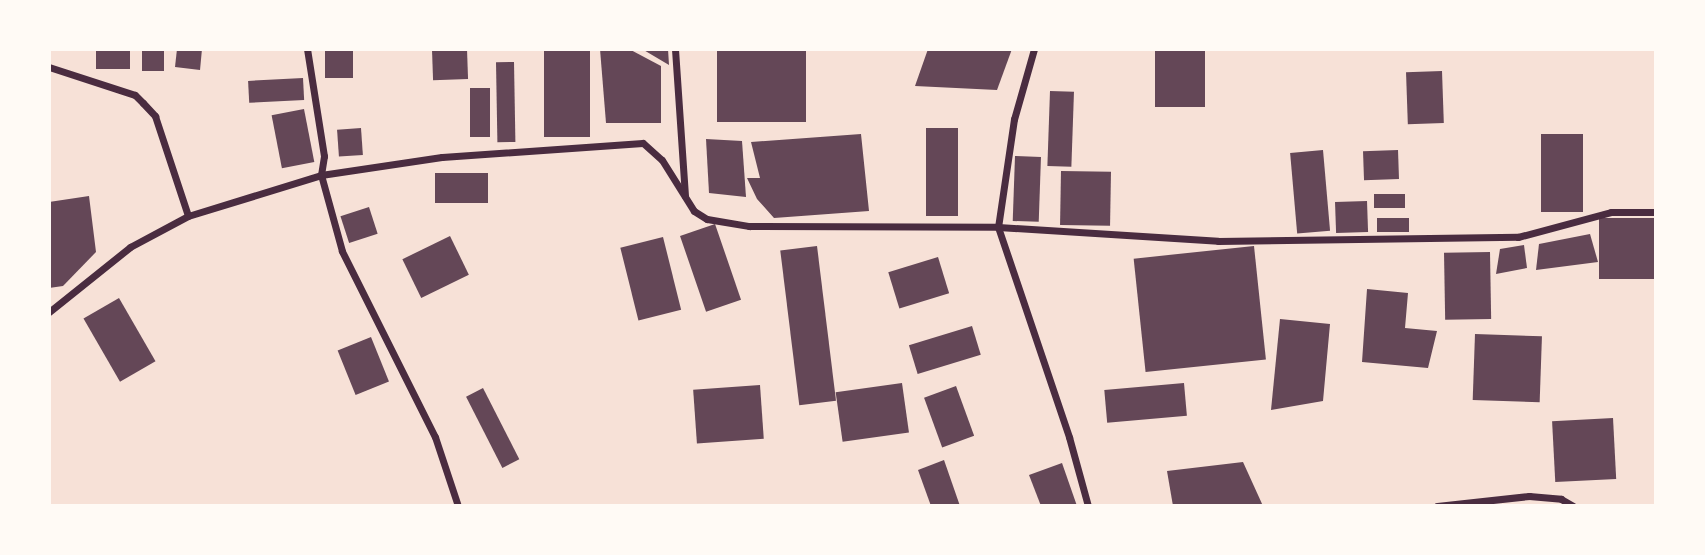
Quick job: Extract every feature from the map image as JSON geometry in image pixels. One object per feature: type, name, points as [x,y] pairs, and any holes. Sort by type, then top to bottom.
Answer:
[{"type":"street","points":[[307,49],[324,156],[321,175],[342,251],[435,437],[458,506]]},
{"type":"street","points":[[675,49],[685,200]]},
{"type":"street","points":[[1034,49],[1014,119],[998,227],[1069,437],[1088,506]]},
{"type":"street","points":[[49,67],[135,95],[143,103],[155,117],[188,216]]},
{"type":"street","points":[[49,312],[130,247],[188,216],[321,175],[442,157],[643,143],[662,160],[685,200],[707,219],[749,226],[998,227],[1218,241],[1518,237],[1611,212],[1656,212]]},
{"type":"street","points":[[1437,506],[1529,496],[1561,499],[1573,506]]},
{"type":"building","points":[[96,49],[130,49],[130,69],[96,69]]},
{"type":"building","points":[[142,49],[164,49],[164,71],[142,71]]},
{"type":"building","points":[[177,49],[202,49],[200,70],[175,67]]},
{"type":"building","points":[[325,49],[353,49],[353,78],[325,78]]},
{"type":"building","points":[[467,49],[468,79],[433,80],[432,50]]},
{"type":"building","points":[[544,49],[590,49],[590,137],[544,137]]},
{"type":"building","points":[[600,49],[629,49],[661,66],[661,123],[606,123]]},
{"type":"building","points":[[642,49],[668,49],[669,65]]},
{"type":"building","points":[[717,49],[806,49],[806,122],[717,122]]},
{"type":"building","points":[[928,49],[1012,49],[997,90],[915,86]]},
{"type":"building","points":[[1155,49],[1205,49],[1205,107],[1155,107]]},
{"type":"building","points":[[496,62],[514,62],[515,142],[497,142]]},
{"type":"building","points":[[1442,71],[1444,123],[1408,124],[1406,72]]},
{"type":"building","points":[[303,78],[304,100],[249,103],[248,81]]},
{"type":"building","points":[[470,88],[490,88],[490,137],[470,137]]},
{"type":"building","points":[[1050,91],[1074,92],[1071,167],[1047,166]]},
{"type":"building","points":[[304,109],[314,162],[282,168],[272,115]]},
{"type":"building","points":[[361,128],[363,155],[339,157],[337,130]]},
{"type":"building","points":[[926,128],[958,128],[958,216],[926,216]]},
{"type":"building","points":[[861,134],[869,211],[774,218],[757,199],[747,178],[760,178],[751,142]]},
{"type":"building","points":[[1541,134],[1583,134],[1583,212],[1541,212]]},
{"type":"building","points":[[706,139],[742,141],[746,197],[709,193]]},
{"type":"building","points":[[1323,150],[1330,231],[1297,234],[1290,153]]},
{"type":"building","points":[[1398,150],[1399,179],[1364,180],[1363,151]]},
{"type":"building","points":[[1015,156],[1041,157],[1039,222],[1013,221]]},
{"type":"building","points":[[1061,171],[1111,172],[1110,226],[1060,225]]},
{"type":"building","points":[[435,173],[488,173],[488,203],[435,203]]},
{"type":"building","points":[[1374,194],[1405,194],[1405,208],[1374,208]]},
{"type":"building","points":[[89,196],[96,252],[63,286],[49,288],[49,202]]},
{"type":"building","points":[[1367,201],[1368,232],[1336,233],[1335,202]]},
{"type":"building","points":[[369,207],[378,234],[349,243],[340,216]]},
{"type":"building","points":[[1377,218],[1409,218],[1409,232],[1377,232]]},
{"type":"building","points":[[1599,218],[1656,218],[1656,279],[1599,279]]},
{"type":"building","points":[[715,224],[741,300],[706,312],[680,236]]},
{"type":"building","points":[[1590,234],[1598,262],[1536,270],[1539,244]]},
{"type":"building","points":[[450,236],[469,275],[421,298],[402,259]]},
{"type":"building","points":[[663,237],[681,310],[638,320],[620,248]]},
{"type":"building","points":[[1524,245],[1527,268],[1496,274],[1500,249]]},
{"type":"building","points":[[817,246],[836,401],[799,405],[780,251]]},
{"type":"building","points":[[1254,246],[1266,359],[1146,372],[1134,259]]},
{"type":"building","points":[[1490,252],[1491,319],[1445,320],[1444,253]]},
{"type":"building","points":[[938,257],[949,293],[899,309],[888,272]]},
{"type":"building","points":[[1367,289],[1408,293],[1405,328],[1437,331],[1428,368],[1362,362]]},
{"type":"building","points":[[119,298],[156,361],[120,382],[83,318]]},
{"type":"building","points":[[1280,319],[1330,324],[1323,401],[1271,410]]},
{"type":"building","points":[[972,326],[981,355],[918,374],[909,345]]},
{"type":"building","points":[[1475,334],[1542,336],[1540,402],[1473,400]]},
{"type":"building","points":[[371,337],[389,382],[356,395],[338,350]]},
{"type":"building","points":[[902,383],[909,433],[843,442],[836,392]]},
{"type":"building","points":[[1184,383],[1187,416],[1107,423],[1104,390]]},
{"type":"building","points":[[760,385],[764,439],[697,444],[693,390]]},
{"type":"building","points":[[956,386],[974,436],[942,447],[924,398]]},
{"type":"building","points":[[483,388],[519,459],[502,468],[466,397]]},
{"type":"building","points":[[1613,418],[1616,479],[1555,482],[1552,421]]},
{"type":"building","points":[[944,460],[960,506],[931,506],[918,470]]},
{"type":"building","points":[[1243,462],[1263,506],[1173,506],[1167,471]]},
{"type":"building","points":[[1062,463],[1077,506],[1041,506],[1029,475]]}]
